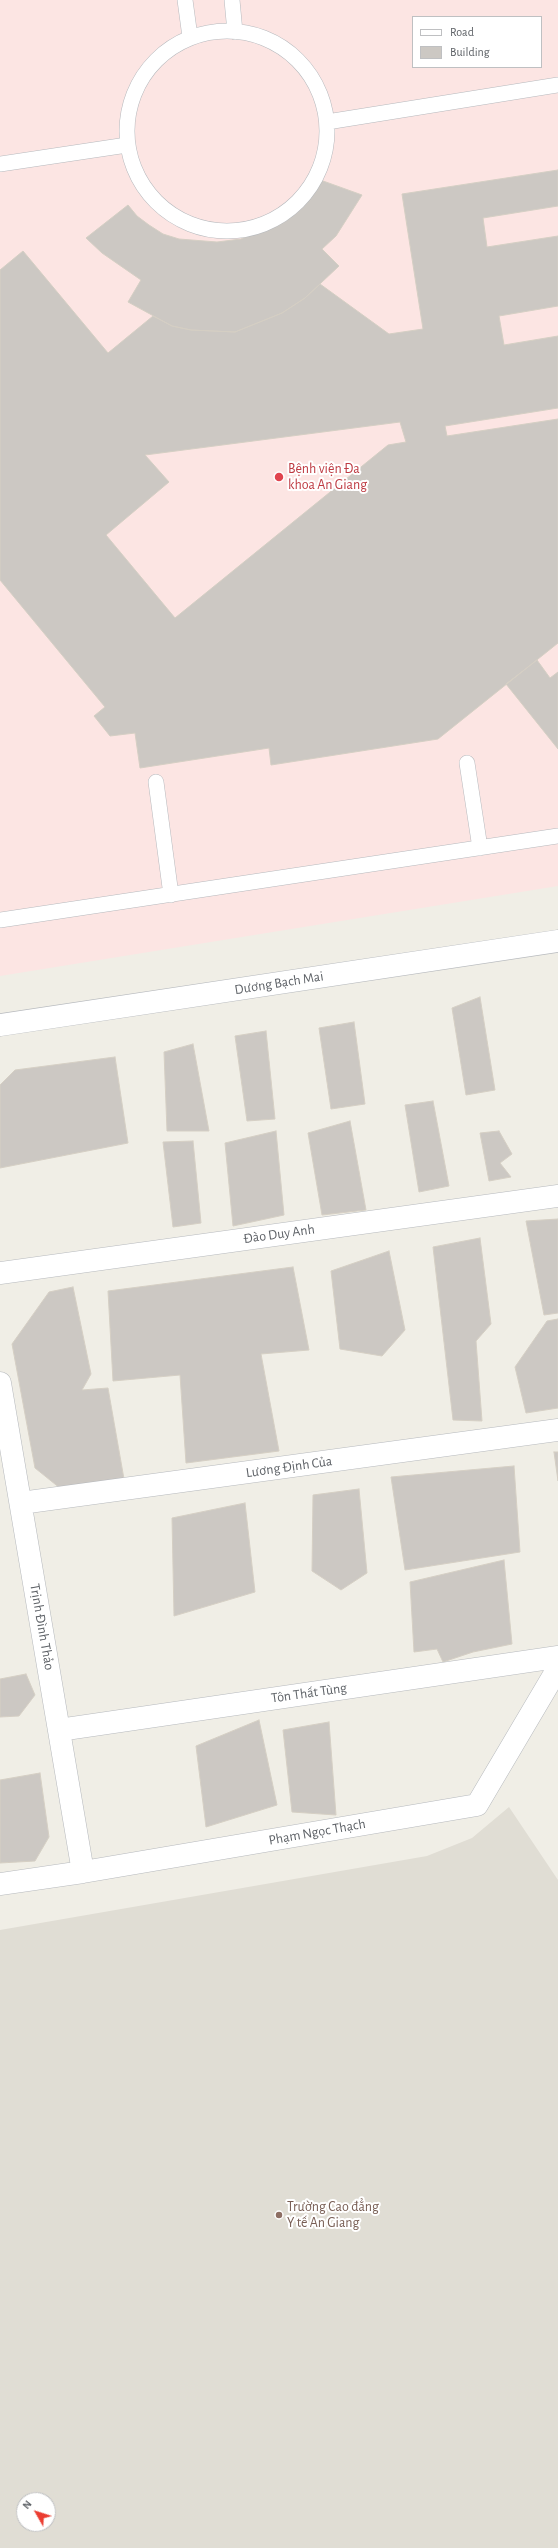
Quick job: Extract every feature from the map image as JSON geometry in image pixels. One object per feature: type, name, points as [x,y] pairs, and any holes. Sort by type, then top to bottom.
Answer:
[{"type":"street","name":"Dương Bạch Mai","points":[[0,1025],[558,940]]},
{"type":"street","name":"Đào Duy Anh","points":[[0,1273],[558,1196]]},
{"type":"street","name":"Trịnh Đình Thảo","points":[[0,1383],[83,1872]]},
{"type":"street","name":"Lương Định Của","points":[[21,1503],[558,1430]]},
{"type":"street","name":"Tôn Thất Tùng","points":[[59,1730],[558,1657]]},
{"type":"street","name":"Phạm Ngọc Thạch","points":[[0,1884],[83,1872],[477,1805],[558,1668]]},
{"type":"lane","points":[[185,0],[190,37]]},
{"type":"lane","points":[[232,0],[235,32]]},
{"type":"lane","points":[[223,30],[257,34],[287,49],[310,74],[325,104],[328,138],[320,170],[303,198],[278,219],[246,230],[214,232],[182,222],[156,203],[137,176],[127,145],[128,112],[140,82],[161,55],[190,37],[223,30]]},
{"type":"lane","points":[[326,122],[558,85]]},
{"type":"lane","points":[[0,164],[127,145]]},
{"type":"lane","points":[[467,763],[480,848]]},
{"type":"lane","points":[[156,782],[171,895]]},
{"type":"lane","points":[[0,920],[558,836]]},
{"type":"shaded area","name":"Bệnh viện Đa khoa An Giang","points":[[0,0],[558,0],[558,886],[0,976]]},
{"type":"shaded area","name":"Trường Cao đẳng Y tế An Giang","points":[[509,1807],[558,1880],[558,2548],[0,2548],[0,1930],[427,1856],[472,1838]]},
{"type":"building","points":[[558,170],[558,206],[483,218],[487,247],[558,236],[558,306],[499,316],[504,345],[558,336],[558,408],[445,426],[447,436],[558,419],[558,643],[438,739],[271,765],[269,748],[140,768],[135,733],[110,736],[94,716],[105,707],[0,580],[0,270],[23,251],[108,353],[153,316],[172,326],[191,330],[235,332],[282,313],[305,298],[320,284],[389,334],[423,329],[402,194]],"holes":[[[400,422],[406,442],[388,445],[175,618],[106,535],[169,482],[145,455]]]},
{"type":"building","points":[[312,177],[362,195],[336,236],[322,249],[339,266],[305,298],[282,313],[235,332],[191,330],[172,326],[128,302],[141,280],[102,253],[86,238],[128,205],[137,216],[149,225],[163,234],[179,239],[217,242],[241,239],[274,223],[288,211]]},
{"type":"building","points":[[537,660],[550,678],[558,672],[558,749],[506,684]]},
{"type":"building","points":[[480,997],[495,1090],[466,1095],[452,1008]]},
{"type":"building","points":[[354,1022],[365,1104],[331,1109],[319,1028]]},
{"type":"building","points":[[266,1031],[275,1119],[247,1121],[235,1036]]},
{"type":"building","points":[[193,1044],[209,1131],[167,1131],[164,1052]]},
{"type":"building","points":[[115,1057],[128,1143],[0,1168],[0,1085],[15,1070]]},
{"type":"building","points":[[433,1101],[449,1186],[419,1192],[405,1105]]},
{"type":"building","points":[[350,1121],[366,1210],[322,1215],[308,1133]]},
{"type":"building","points":[[276,1131],[284,1215],[233,1226],[225,1143]]},
{"type":"building","points":[[499,1131],[512,1154],[500,1163],[511,1177],[489,1181],[480,1133]]},
{"type":"building","points":[[193,1141],[201,1223],[173,1227],[163,1142]]},
{"type":"building","points":[[558,1219],[558,1313],[544,1315],[526,1221]]},
{"type":"building","points":[[480,1238],[491,1324],[476,1341],[482,1421],[453,1420],[433,1247]]},
{"type":"building","points":[[389,1251],[405,1330],[382,1356],[340,1349],[331,1271]]},
{"type":"building","points":[[293,1267],[309,1350],[261,1354],[279,1451],[186,1463],[180,1375],[113,1381],[108,1291]]},
{"type":"building","points":[[73,1287],[91,1374],[82,1390],[108,1388],[124,1479],[66,1493],[35,1468],[12,1344],[49,1292]]},
{"type":"building","points":[[558,1319],[558,1408],[526,1413],[515,1367],[547,1321]]},
{"type":"building","points":[[554,1452],[558,1452],[558,1481]]},
{"type":"building","points":[[514,1466],[520,1552],[405,1570],[391,1477]]},
{"type":"building","points":[[359,1489],[367,1573],[341,1590],[312,1571],[313,1495]]},
{"type":"building","points":[[245,1503],[255,1592],[174,1616],[172,1518]]},
{"type":"building","points":[[504,1560],[512,1644],[473,1652],[443,1662],[437,1649],[414,1652],[410,1582]]},
{"type":"building","points":[[26,1674],[35,1695],[19,1716],[0,1717],[0,1679]]},
{"type":"building","points":[[259,1720],[277,1805],[206,1827],[196,1746]]},
{"type":"building","points":[[329,1722],[336,1815],[292,1812],[283,1730]]},
{"type":"building","points":[[40,1773],[49,1837],[35,1861],[0,1863],[0,1780]]},
{"type":"place","name":"Bệnh viện Đa khoa An Giang","points":[[279,477]]},
{"type":"place","name":"Trường Cao đẳng Y tế An Giang","points":[[279,2215]]}]
